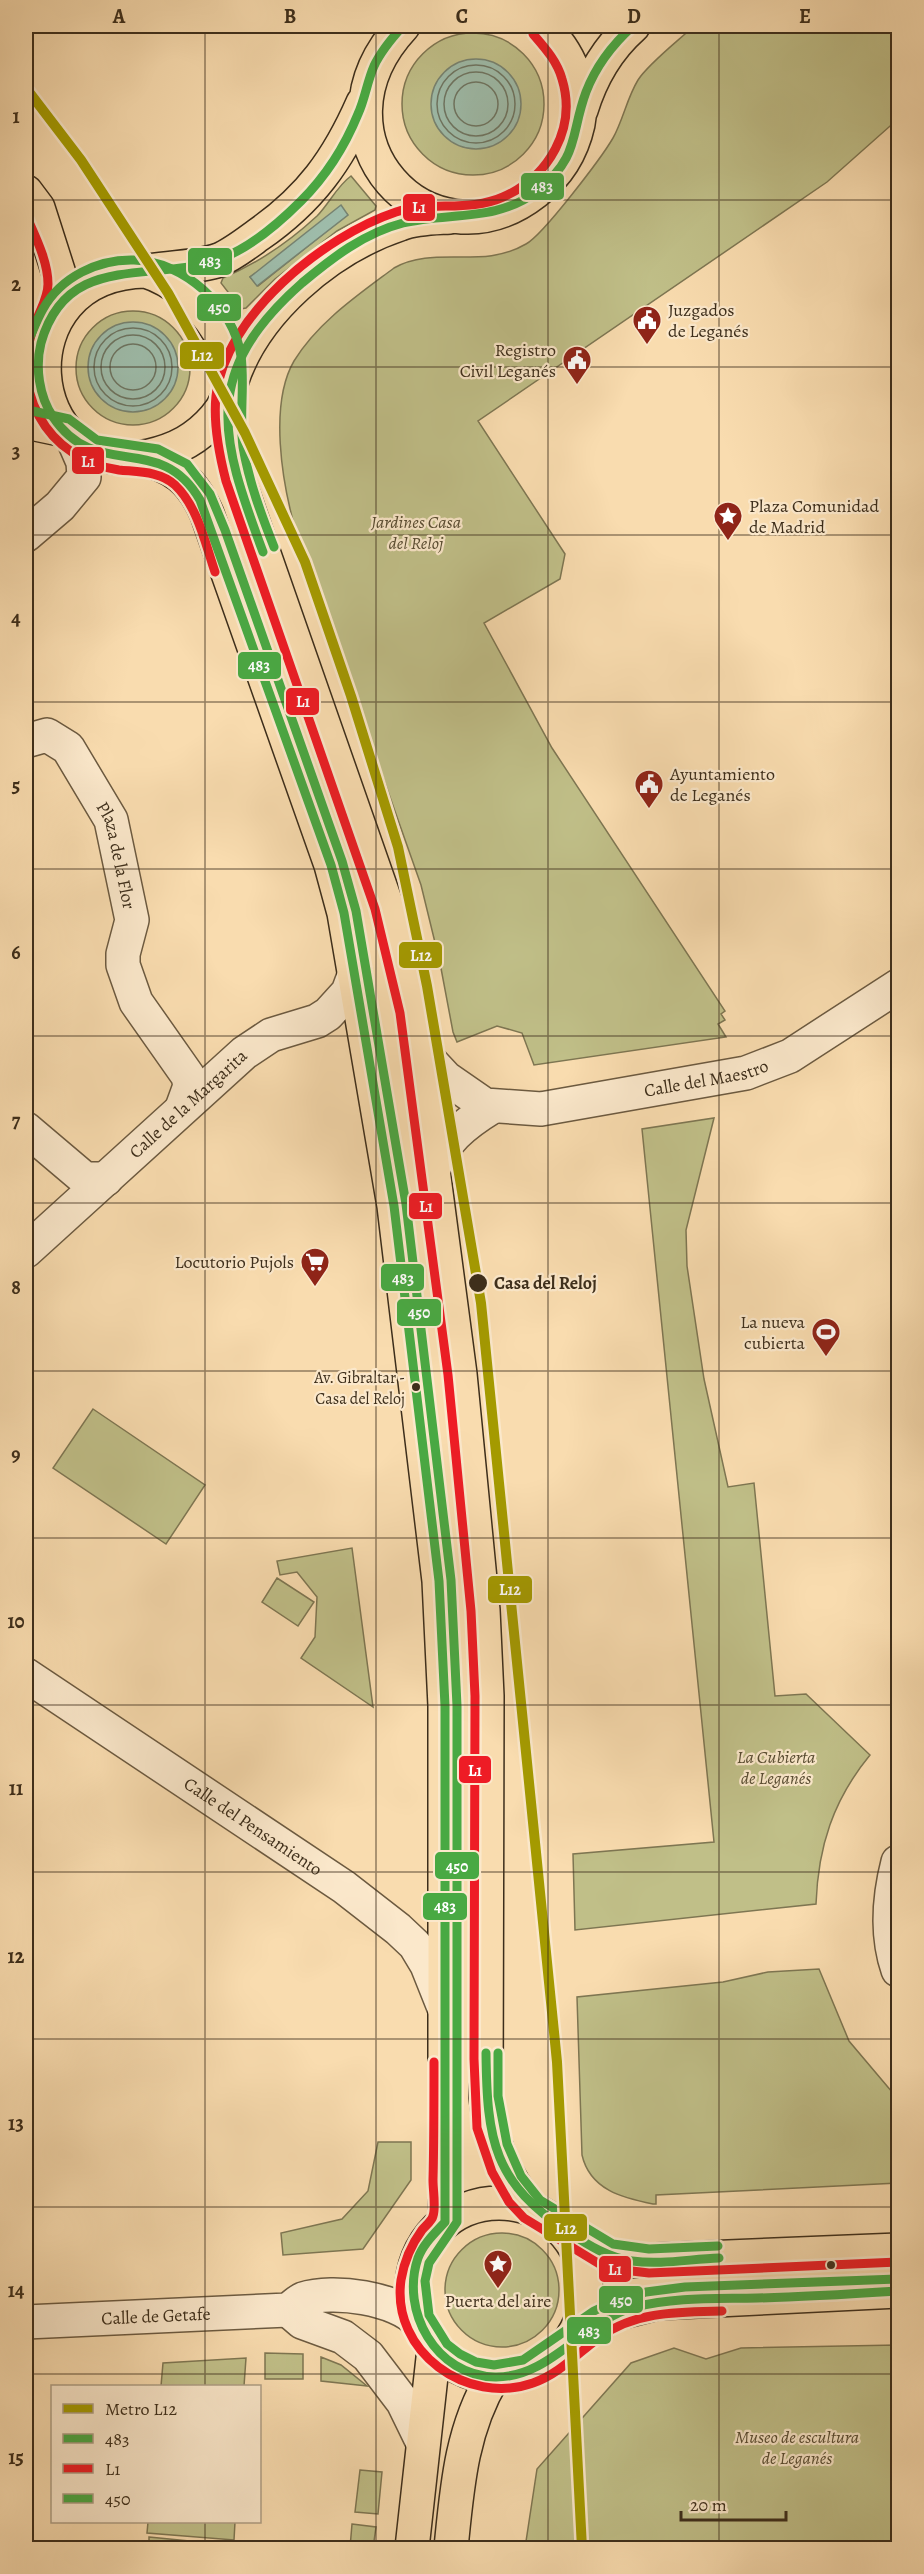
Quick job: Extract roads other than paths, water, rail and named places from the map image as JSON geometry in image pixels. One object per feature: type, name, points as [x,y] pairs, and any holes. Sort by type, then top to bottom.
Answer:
[{"type":"main road","points":[[403,26],[374,66],[365,99],[346,141],[301,202],[275,223],[219,260],[116,273],[101,277],[69,295],[48,322],[32,358],[38,367],[44,401],[69,435],[91,451],[108,456],[155,461],[181,474],[200,500],[331,865],[344,913],[394,1206],[439,1581],[445,1706],[444,2222]]},
{"type":"main road","points":[[542,26],[566,54],[574,71],[580,112]]},
{"type":"main road","points":[[137,458],[182,446],[216,417],[229,390],[237,362],[258,329],[311,275],[364,239],[401,223],[497,213],[529,197],[542,187],[566,157],[574,141],[587,91],[605,57],[633,26]]},
{"type":"main road","points":[[365,99],[366,133],[380,167],[406,195],[425,207],[460,216]]},
{"type":"main road","points":[[26,192],[38,208],[61,280],[56,309]]},
{"type":"main road","points":[[146,271],[164,276],[203,307],[224,340],[228,353],[232,453],[237,477],[387,906],[412,1011],[460,1374],[483,1611],[487,1696],[487,2106],[495,2148],[503,2168],[519,2195],[532,2209],[609,2256],[632,2261],[898,2250]]},
{"type":"main road","points":[[26,422],[69,435]]},
{"type":"main road","points":[[412,2548],[423,2444],[426,2335],[412,2301],[413,2278],[418,2258],[429,2238],[444,2222],[464,2210],[486,2203],[510,2204],[532,2209]]},
{"type":"main road","points":[[562,2229],[580,2256],[587,2287],[582,2319],[565,2347]]},
{"type":"main road","points":[[426,2335],[461,2368],[493,2377],[520,2375],[545,2364],[565,2347],[614,2314],[657,2303],[898,2291]]},
{"type":"main road","points":[[451,2548],[459,2467],[467,2432],[493,2377]]},
{"type":"street","points":[[26,535],[65,502],[84,477],[83,462],[69,435]]},
{"type":"street","name":"Plaza de la Flor","points":[[26,741],[38,735],[47,735],[61,741],[81,766],[108,814],[132,920],[123,954],[127,980],[140,1007],[188,1076],[190,1086],[182,1108]]},
{"type":"street","name":"Calle de la Margarita","points":[[26,1251],[182,1108],[260,1041],[290,1027],[317,1021],[328,1014],[348,992],[355,974]]},
{"type":"street","name":"Calle del Maestro","points":[[417,1047],[453,1083],[476,1100],[492,1107],[541,1109],[746,1073],[790,1056],[898,986]]},
{"type":"street","points":[[433,1173],[437,1158],[447,1143],[474,1118],[492,1107]]},
{"type":"street","points":[[26,1129],[85,1179],[106,1179]]},
{"type":"street","name":"Calle del Pensamiento","points":[[26,1675],[338,1883],[398,1929],[415,1945],[427,1965],[445,2010]]},
{"type":"street","points":[[898,1862],[890,1909],[892,1946],[898,1970]]},
{"type":"street","name":"Calle de Getafe","points":[[26,2322],[288,2310],[302,2299],[366,2298],[398,2308],[426,2335]]},
{"type":"street","points":[[288,2310],[302,2322],[343,2337],[368,2356],[403,2402],[423,2444]]},
{"type":"water","points":[[476,59],[493,62],[508,72],[518,87],[521,104],[518,121],[508,136],[493,146],[476,149],[459,146],[444,136],[434,121],[431,104],[434,87],[444,72],[459,62]]},
{"type":"water","points":[[341,205],[348,215],[257,286],[250,277]]},
{"type":"water","points":[[133,322],[150,325],[165,335],[175,350],[178,367],[175,384],[165,399],[150,409],[133,412],[116,409],[101,399],[91,384],[88,367],[91,350],[101,335],[116,325]]},
{"type":"metro line","name":"L12","points":[[26,88],[81,160],[168,293],[245,433],[305,562],[351,696],[398,847],[427,986],[481,1303],[557,2062],[582,2548]]},
{"type":"place","name":"Juzgados de Leganés","points":[[647,346]]},
{"type":"place","name":"Registro Civil Leganés","points":[[577,386]]},
{"type":"place","name":"Plaza Comunidad de Madrid","points":[[728,542]]},
{"type":"place","name":"Ayuntamiento de Leganés","points":[[649,810]]},
{"type":"place","name":"Casa del Reloj","points":[[478,1283]]},
{"type":"place","name":"Locutorio Pujols","points":[[315,1288]]},
{"type":"place","name":"La nueva cubierta","points":[[826,1358]]},
{"type":"place","name":"Av. Gibraltar - Casa del Reloj","points":[[416,1387]]},
{"type":"place","name":"Puerta del aire","points":[[498,2290]]},
{"type":"park label","name":"Jardines Casa del Reloj","points":[[416,532]]},
{"type":"park label","name":"La Cubierta de Leganés","points":[[776,1767]]},
{"type":"park label","name":"Museo de escultura de Leganés","points":[[797,2447]]}]
